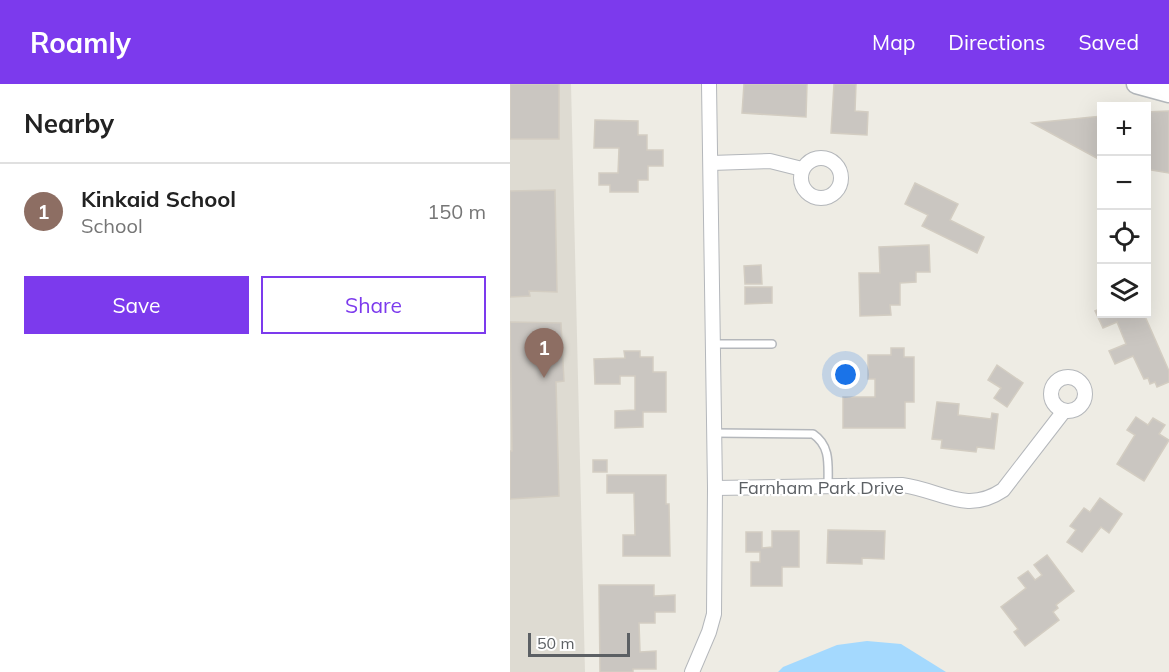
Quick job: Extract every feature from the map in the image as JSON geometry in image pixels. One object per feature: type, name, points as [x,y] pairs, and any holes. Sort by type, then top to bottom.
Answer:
[{"type":"main road","points":[[1136,84],[1169,93]]},
{"type":"street","name":"Farnham Park Drive","points":[[692,672],[714,614],[715,488],[710,84]]},
{"type":"street","points":[[711,163],[770,160],[802,169]]},
{"type":"street","name":"Farnham Park Drive","points":[[715,488],[902,485],[920,487],[963,501],[977,501],[990,498],[1003,490],[1064,411]]},
{"type":"lane","points":[[713,344],[772,344]]},
{"type":"lane","points":[[714,433],[813,434],[822,440],[827,450],[828,486]]},
{"type":"shaded area","points":[[510,84],[571,84],[585,672],[510,672]]},
{"type":"water","points":[[867,641],[901,644],[946,672],[778,672],[783,667],[837,645]]},
{"type":"building","points":[[510,84],[559,84],[559,139],[510,139]]},
{"type":"building","points":[[744,84],[807,84],[806,117],[742,113]]},
{"type":"building","points":[[834,84],[856,84],[855,111],[868,112],[867,135],[831,133]]},
{"type":"building","points":[[1169,111],[1169,173],[1151,170],[1151,112]]},
{"type":"building","points":[[1097,116],[1097,158],[1032,123]]},
{"type":"building","points":[[595,120],[638,121],[638,135],[647,135],[647,150],[663,150],[663,166],[648,166],[648,180],[638,180],[638,192],[610,192],[610,185],[599,185],[599,173],[618,173],[619,148],[594,148]]},
{"type":"building","points":[[915,183],[958,204],[950,220],[984,237],[977,253],[922,226],[928,215],[905,204]]},
{"type":"building","points":[[555,190],[557,292],[529,291],[530,296],[510,297],[510,191]]},
{"type":"building","points":[[929,245],[930,272],[916,272],[916,282],[900,283],[900,305],[890,305],[891,315],[860,316],[859,273],[880,273],[879,247]]},
{"type":"building","points":[[761,265],[762,284],[745,284],[744,266]]},
{"type":"building","points":[[745,287],[772,287],[772,303],[745,304]]},
{"type":"building","points":[[1098,318],[1146,318],[1169,371],[1169,382],[1157,387],[1155,382],[1150,384],[1148,378],[1144,379],[1133,356],[1115,364],[1109,351],[1126,344],[1117,322],[1103,328]]},
{"type":"building","points":[[510,322],[561,323],[564,381],[556,382],[559,496],[510,499],[510,451],[512,451]]},
{"type":"building","points":[[891,348],[904,348],[904,357],[914,357],[914,402],[905,402],[905,428],[843,428],[843,397],[875,397],[875,379],[868,379],[868,355],[891,355]]},
{"type":"building","points":[[624,351],[640,351],[640,357],[653,357],[653,372],[666,372],[666,412],[643,412],[643,427],[615,428],[615,411],[635,410],[635,376],[620,376],[620,384],[595,384],[594,359],[625,358]]},
{"type":"building","points":[[997,365],[1023,383],[1007,407],[994,398],[1001,388],[988,380]]},
{"type":"building","points":[[937,402],[959,404],[958,415],[991,419],[992,413],[998,414],[994,449],[977,447],[976,452],[941,448],[942,440],[932,439]]},
{"type":"building","points":[[1136,417],[1148,425],[1153,418],[1165,425],[1159,434],[1169,440],[1144,481],[1117,464],[1135,435],[1127,430]]},
{"type":"building","points":[[593,460],[607,460],[607,472],[593,472]]},
{"type":"building","points":[[607,475],[666,475],[670,556],[623,556],[623,535],[635,535],[634,493],[607,493]]},
{"type":"building","points":[[1100,498],[1122,514],[1109,533],[1101,527],[1082,552],[1067,542],[1076,530],[1070,526],[1084,508],[1090,512]]},
{"type":"building","points":[[828,530],[885,531],[884,559],[862,558],[862,564],[827,563]]},
{"type":"building","points":[[772,531],[799,531],[799,567],[782,567],[782,586],[751,586],[751,562],[760,562],[760,552],[746,552],[746,532],[762,532],[762,548],[772,547]]},
{"type":"building","points":[[1047,555],[1074,591],[1056,605],[1058,608],[1053,612],[1059,620],[1025,646],[1014,632],[1018,629],[1001,607],[1026,588],[1018,578],[1028,571],[1035,580],[1042,575],[1034,565]]},
{"type":"building","points":[[599,585],[654,585],[654,596],[675,595],[675,612],[655,612],[655,623],[639,623],[640,652],[656,651],[656,669],[600,672]]},
{"type":"place","name":"Kinkaid School","points":[[544,378]]}]
